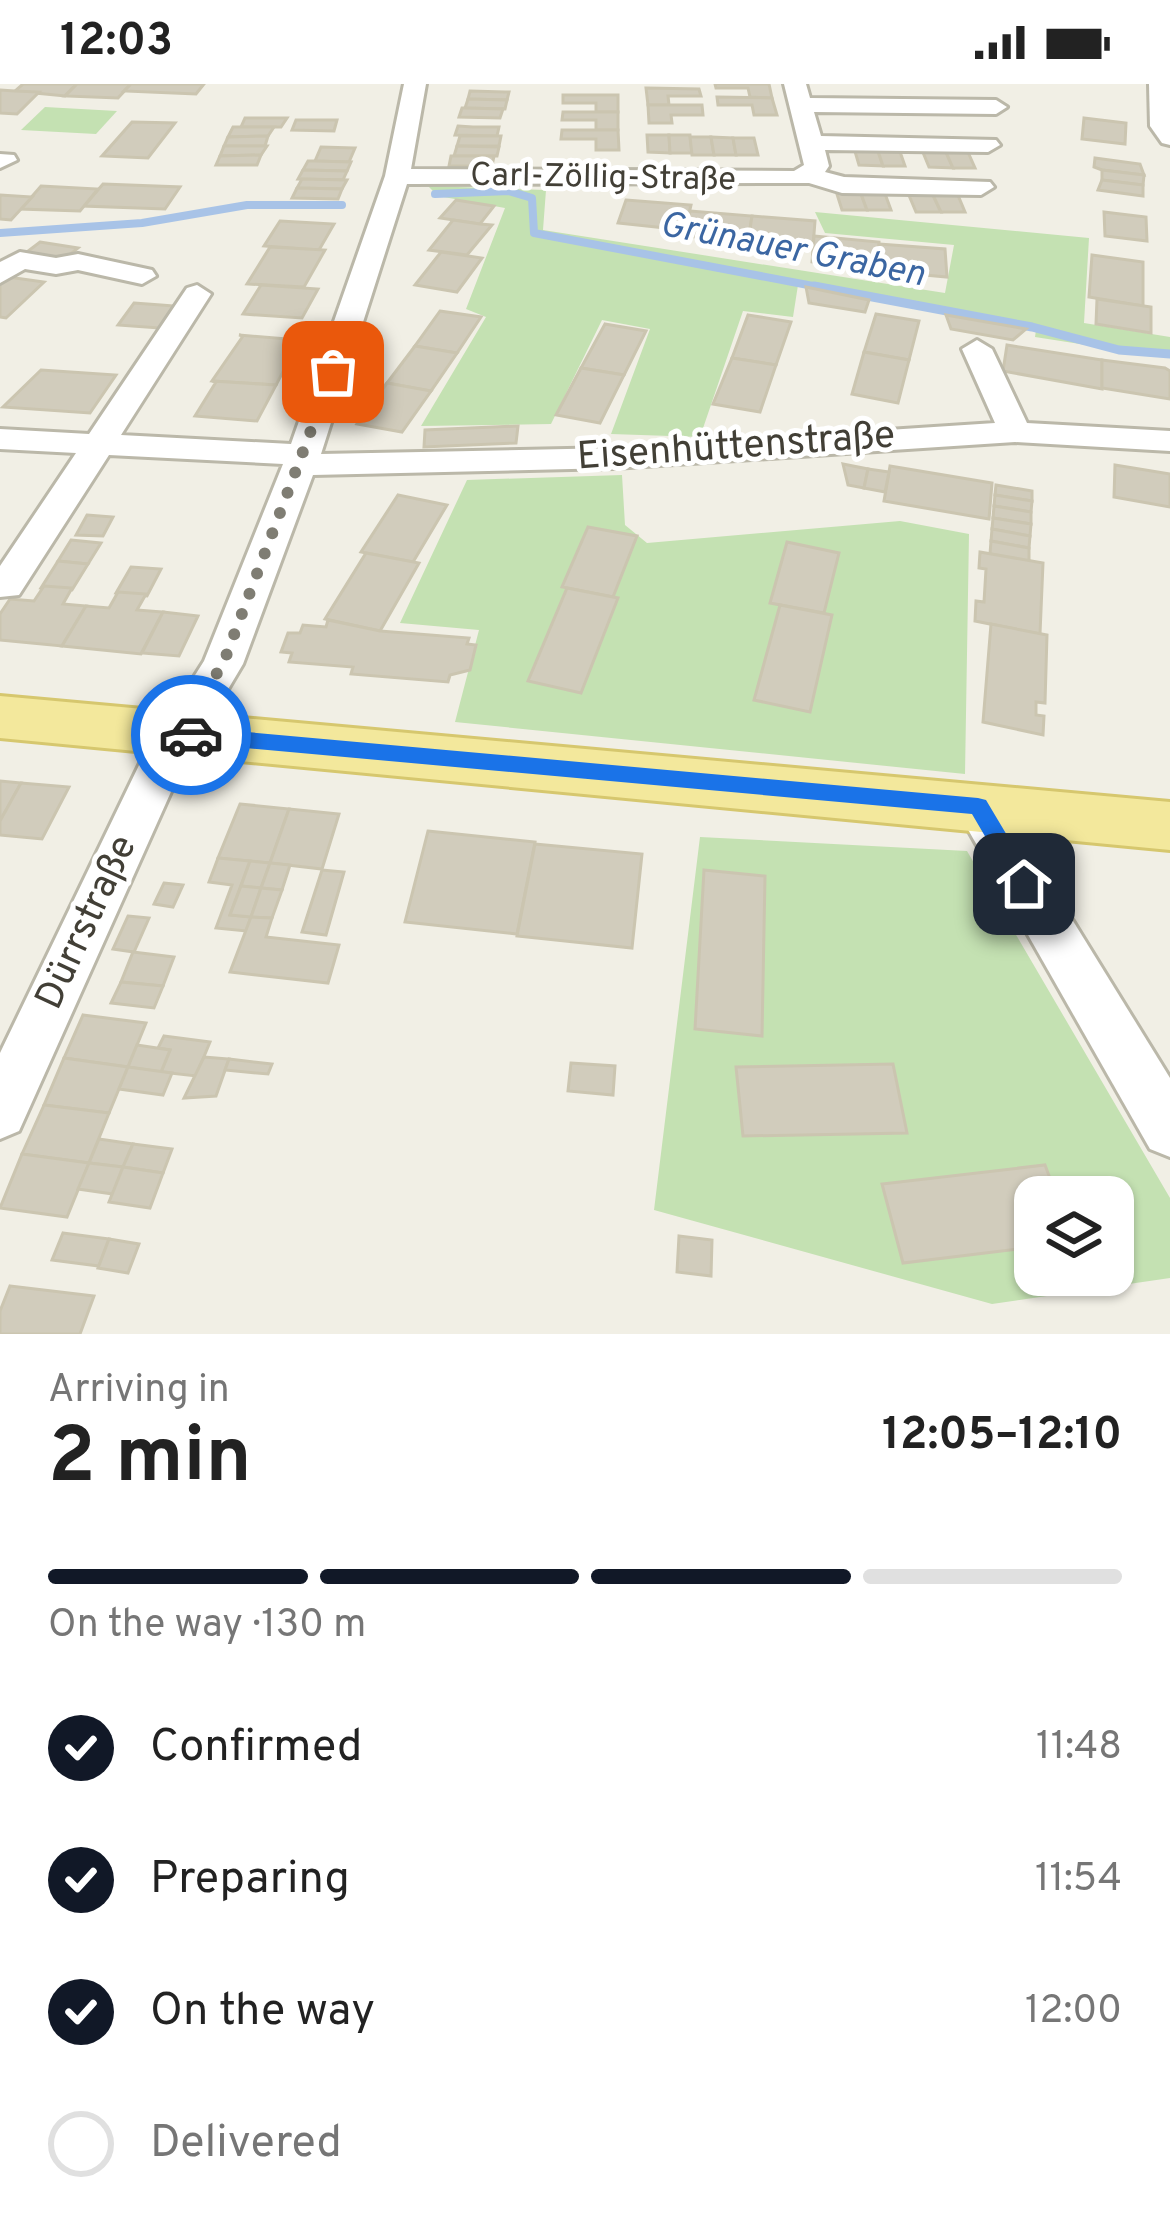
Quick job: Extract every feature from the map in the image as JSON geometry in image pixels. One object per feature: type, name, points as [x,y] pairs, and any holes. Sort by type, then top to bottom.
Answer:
[{"type":"main road","points":[[0,717],[1170,826]]},
{"type":"street","name":"Dürrstraße","points":[[0,1112],[177,734],[223,664],[302,460],[397,176],[416,84]]},
{"type":"street","points":[[1160,84],[1162,126],[1170,137]]},
{"type":"street","points":[[809,175],[817,166],[798,94],[996,107]]},
{"type":"street","points":[[812,143],[988,145]]},
{"type":"street","name":"Carl-Zöllig-Straße","points":[[397,176],[786,181],[809,175],[833,184],[981,187]]},
{"type":"street","points":[[0,275],[20,260],[56,266],[78,262],[142,276]]},
{"type":"street","points":[[6,586],[197,294]]},
{"type":"street","points":[[977,349],[1016,432]]},
{"type":"street","name":"Eisenhüttenstraße","points":[[0,439],[302,460],[614,458],[1016,432],[1170,441]]},
{"type":"street","points":[[978,806],[1170,1129]]},
{"type":"green space","points":[[45,107],[117,111],[96,134],[21,130]]},
{"type":"green space","points":[[428,186],[546,190],[543,230],[945,293],[954,245],[825,233],[815,212],[1089,238],[1084,323],[1170,337],[1170,358],[1035,337],[1036,330],[798,285],[793,317],[743,311],[700,437],[611,434],[650,329],[602,320],[551,424],[421,426],[486,317],[466,309],[505,208],[438,196]]},
{"type":"green space","points":[[622,475],[625,525],[647,543],[900,521],[969,534],[965,774],[455,722],[479,630],[400,623],[467,480]]},
{"type":"green space","points":[[700,837],[967,851],[1170,1198],[1170,1278],[1134,1283],[1134,1176],[1014,1176],[1014,1296],[1047,1296],[992,1304],[654,1210]]},
{"type":"building","points":[[23,84],[77,84],[65,96],[15,91]]},
{"type":"building","points":[[77,84],[131,84],[118,98],[65,96]]},
{"type":"building","points":[[131,84],[204,84],[196,94],[124,91]]},
{"type":"building","points":[[715,84],[769,84],[772,98],[750,97],[748,88],[716,88]]},
{"type":"building","points":[[646,88],[699,89],[701,96],[668,96],[669,105],[648,105]]},
{"type":"building","points":[[0,90],[39,92],[17,114],[0,113]]},
{"type":"building","points":[[470,91],[509,92],[507,100],[468,99]]},
{"type":"building","points":[[563,95],[618,95],[618,112],[596,112],[596,103],[563,103]]},
{"type":"building","points":[[717,97],[772,98],[777,115],[754,115],[752,105],[718,105]]},
{"type":"building","points":[[468,99],[507,100],[505,109],[465,108]]},
{"type":"building","points":[[648,105],[702,105],[703,115],[671,115],[672,123],[649,123]]},
{"type":"building","points":[[462,108],[503,109],[500,118],[459,117]]},
{"type":"building","points":[[563,112],[618,112],[618,130],[596,130],[596,120],[562,120]]},
{"type":"building","points":[[245,118],[287,118],[281,127],[241,127]]},
{"type":"building","points":[[1084,118],[1126,123],[1125,144],[1082,139]]},
{"type":"building","points":[[296,120],[337,120],[334,131],[292,130]]},
{"type":"building","points":[[132,122],[175,123],[148,158],[102,156]]},
{"type":"building","points":[[458,126],[499,127],[497,136],[455,135]]},
{"type":"building","points":[[233,127],[274,127],[268,136],[228,137]]},
{"type":"building","points":[[562,130],[618,130],[619,150],[596,150],[596,139],[561,139]]},
{"type":"building","points":[[647,135],[669,135],[670,153],[648,152]]},
{"type":"building","points":[[669,135],[690,135],[692,153],[670,153]]},
{"type":"building","points":[[268,136],[265,146],[224,146],[228,137]]},
{"type":"building","points":[[460,136],[501,136],[499,146],[457,146]]},
{"type":"building","points":[[690,137],[711,137],[714,155],[692,155]]},
{"type":"building","points":[[711,137],[733,138],[736,155],[714,155]]},
{"type":"building","points":[[733,138],[754,138],[758,155],[736,155]]},
{"type":"building","points":[[224,146],[267,146],[261,155],[220,156]]},
{"type":"building","points":[[457,146],[499,147],[497,156],[454,156]]},
{"type":"building","points":[[321,147],[355,148],[349,162],[315,161]]},
{"type":"building","points":[[854,148],[877,148],[883,166],[859,165]]},
{"type":"building","points":[[877,148],[899,149],[905,166],[883,166]]},
{"type":"building","points":[[922,150],[945,150],[953,168],[929,167]]},
{"type":"building","points":[[945,150],[967,150],[975,168],[953,168]]},
{"type":"building","points":[[261,155],[257,165],[216,165],[220,156]]},
{"type":"building","points":[[451,156],[494,156],[492,166],[449,166]]},
{"type":"building","points":[[1095,158],[1140,164],[1144,175],[1102,170],[1094,167]]},
{"type":"building","points":[[308,161],[351,162],[347,171],[303,170]]},
{"type":"building","points":[[303,170],[347,171],[343,180],[298,179]]},
{"type":"building","points":[[1102,170],[1144,175],[1143,185],[1102,180]]},
{"type":"building","points":[[302,179],[347,180],[342,189],[297,188]]},
{"type":"building","points":[[1102,180],[1143,185],[1143,196],[1098,190]]},
{"type":"building","points":[[103,184],[180,187],[165,209],[84,206]]},
{"type":"building","points":[[41,186],[98,189],[80,211],[21,209]]},
{"type":"building","points":[[297,188],[342,189],[338,199],[292,198]]},
{"type":"building","points":[[836,191],[860,191],[867,210],[842,210]]},
{"type":"building","points":[[860,191],[884,191],[891,210],[867,210]]},
{"type":"building","points":[[908,193],[932,193],[941,212],[916,212]]},
{"type":"building","points":[[932,193],[957,193],[965,212],[941,212]]},
{"type":"building","points":[[0,195],[32,197],[11,220],[0,219]]},
{"type":"building","points":[[456,200],[494,206],[480,224],[440,218]]},
{"type":"building","points":[[626,200],[691,205],[685,230],[618,223]]},
{"type":"building","points":[[690,211],[752,216],[748,242],[684,236]]},
{"type":"building","points":[[1104,212],[1146,217],[1147,241],[1105,236]]},
{"type":"building","points":[[752,216],[815,221],[813,247],[748,242]]},
{"type":"building","points":[[453,220],[492,225],[467,255],[429,250]]},
{"type":"building","points":[[280,221],[334,224],[319,250],[264,246]]},
{"type":"building","points":[[814,236],[879,242],[879,268],[812,262]]},
{"type":"building","points":[[40,242],[78,248],[61,262],[23,255]]},
{"type":"building","points":[[879,244],[945,249],[947,277],[879,271]]},
{"type":"building","points":[[270,247],[325,250],[304,287],[247,284]]},
{"type":"building","points":[[441,252],[482,258],[457,292],[415,285]]},
{"type":"building","points":[[1092,255],[1143,262],[1143,306],[1089,297]]},
{"type":"building","points":[[8,277],[44,282],[6,318],[0,317],[0,284]]},
{"type":"building","points":[[261,285],[318,289],[302,318],[243,314]]},
{"type":"building","points":[[806,287],[869,300],[865,312],[809,303]]},
{"type":"building","points":[[1097,299],[1151,307],[1151,333],[1096,324]]},
{"type":"building","points":[[134,303],[174,306],[159,328],[118,325]]},
{"type":"building","points":[[440,311],[481,317],[457,353],[415,346]]},
{"type":"building","points":[[876,314],[919,321],[909,360],[864,352]]},
{"type":"building","points":[[748,315],[791,322],[776,365],[732,358]]},
{"type":"building","points":[[946,315],[1026,329],[1013,340],[951,329]]},
{"type":"building","points":[[605,324],[646,331],[624,375],[581,368]]},
{"type":"building","points":[[239,335],[300,340],[276,385],[212,381],[243,336]]},
{"type":"building","points":[[1007,345],[1102,360],[1102,389],[1003,371]]},
{"type":"building","points":[[415,346],[457,353],[431,391],[387,383]]},
{"type":"building","points":[[864,352],[909,360],[898,403],[852,394]]},
{"type":"building","points":[[732,358],[776,365],[760,412],[713,404]]},
{"type":"building","points":[[1102,360],[1165,368],[1170,371],[1170,399],[1102,388]]},
{"type":"building","points":[[581,368],[624,375],[600,423],[556,415]]},
{"type":"building","points":[[41,370],[116,375],[90,413],[3,407]]},
{"type":"building","points":[[212,381],[276,385],[257,421],[195,416],[216,382]]},
{"type":"building","points":[[387,383],[431,391],[402,432],[357,424]]},
{"type":"building","points":[[518,426],[516,443],[424,447],[425,430]]},
{"type":"building","points":[[843,464],[868,469],[864,488],[848,485]]},
{"type":"building","points":[[1115,465],[1170,474],[1170,507],[1114,497]]},
{"type":"building","points":[[890,466],[992,483],[989,519],[884,501]]},
{"type":"building","points":[[868,469],[889,472],[885,492],[864,488]]},
{"type":"building","points":[[996,485],[1032,491],[1032,501],[995,495]]},
{"type":"building","points":[[398,495],[447,505],[413,562],[361,552]]},
{"type":"building","points":[[995,495],[1032,501],[1031,512],[994,506]]},
{"type":"building","points":[[994,506],[1031,512],[1031,524],[993,518]]},
{"type":"building","points":[[87,515],[113,517],[103,536],[76,535]]},
{"type":"building","points":[[993,518],[1031,524],[1030,536],[992,529]]},
{"type":"building","points":[[588,527],[637,536],[613,597],[562,587]]},
{"type":"building","points":[[992,529],[1030,536],[1029,548],[991,541]]},
{"type":"building","points":[[71,540],[101,543],[88,564],[58,561]]},
{"type":"building","points":[[991,541],[1029,548],[1029,561],[990,554]]},
{"type":"building","points":[[787,542],[839,553],[824,613],[770,603]]},
{"type":"building","points":[[980,552],[1043,563],[1040,634],[975,621],[976,601],[984,602],[986,569],[979,568]]},
{"type":"building","points":[[366,553],[419,563],[380,631],[325,619]]},
{"type":"building","points":[[58,561],[88,564],[72,590],[41,588]]},
{"type":"building","points":[[131,567],[161,569],[147,596],[116,593]]},
{"type":"building","points":[[44,586],[72,588],[63,604],[86,606],[62,646],[0,640],[0,614],[10,599],[34,601]]},
{"type":"building","points":[[567,588],[618,598],[581,693],[528,681]]},
{"type":"building","points":[[118,592],[146,594],[137,610],[163,612],[141,654],[62,646],[86,606],[109,608]]},
{"type":"building","points":[[780,605],[832,615],[810,712],[754,700]]},
{"type":"building","points":[[163,612],[198,616],[179,656],[142,653]]},
{"type":"building","points":[[328,620],[380,631],[469,638],[467,644],[476,645],[470,670],[450,675],[448,682],[351,674],[353,667],[289,662],[292,653],[281,652],[288,633],[300,633],[303,625],[326,627]]},
{"type":"building","points":[[991,624],[1047,635],[1045,703],[1036,702],[1036,715],[1044,716],[1043,735],[983,722]]},
{"type":"building","points":[[0,781],[21,783],[0,821]]},
{"type":"building","points":[[21,783],[69,787],[42,839],[0,835],[0,821]]},
{"type":"building","points":[[240,804],[289,809],[270,863],[218,858]]},
{"type":"building","points":[[289,809],[339,814],[322,869],[270,863]]},
{"type":"building","points":[[428,831],[535,842],[517,934],[405,922]]},
{"type":"building","points":[[535,844],[642,854],[632,948],[517,936]]},
{"type":"building","points":[[218,858],[250,861],[230,915],[251,917],[246,931],[216,928],[232,885],[209,882]]},
{"type":"building","points":[[250,861],[270,863],[261,888],[241,886]]},
{"type":"building","points":[[270,863],[290,865],[282,890],[261,888]]},
{"type":"building","points":[[322,870],[344,872],[326,935],[302,932]]},
{"type":"building","points":[[704,870],[765,876],[762,1036],[695,1029]]},
{"type":"building","points":[[164,883],[183,885],[173,907],[154,904]]},
{"type":"building","points":[[241,886],[261,888],[251,917],[230,915]]},
{"type":"building","points":[[261,888],[282,890],[272,918],[251,917]]},
{"type":"building","points":[[128,916],[149,918],[134,952],[113,949]]},
{"type":"building","points":[[251,917],[272,918],[266,937],[339,945],[328,983],[230,972]]},
{"type":"building","points":[[133,952],[174,957],[163,986],[121,982]]},
{"type":"building","points":[[121,982],[163,986],[154,1008],[111,1003]]},
{"type":"building","points":[[83,1015],[146,1023],[128,1067],[64,1058]]},
{"type":"building","points":[[164,1036],[210,1042],[196,1076],[161,1072],[170,1050],[158,1048]]},
{"type":"building","points":[[137,1045],[170,1050],[161,1072],[128,1067]]},
{"type":"building","points":[[204,1057],[229,1059],[216,1096],[184,1098]]},
{"type":"building","points":[[64,1058],[128,1067],[109,1113],[44,1105]]},
{"type":"building","points":[[229,1059],[272,1064],[268,1074],[225,1070]]},
{"type":"building","points":[[571,1063],[615,1066],[613,1095],[568,1091]]},
{"type":"building","points":[[893,1064],[907,1133],[743,1136],[736,1067]]},
{"type":"building","points":[[128,1067],[172,1073],[163,1095],[119,1089]]},
{"type":"building","points":[[44,1105],[109,1113],[89,1163],[22,1154]]},
{"type":"building","points":[[99,1139],[133,1144],[123,1167],[89,1163]]},
{"type":"building","points":[[133,1144],[172,1149],[163,1173],[123,1167]]},
{"type":"building","points":[[22,1154],[89,1163],[67,1217],[0,1208]]},
{"type":"building","points":[[89,1163],[123,1167],[113,1194],[78,1189]]},
{"type":"building","points":[[1045,1165],[1049,1176],[1014,1176],[1014,1250],[903,1263],[882,1184]]},
{"type":"building","points":[[123,1167],[163,1173],[150,1208],[109,1202]]},
{"type":"building","points":[[63,1233],[109,1239],[99,1266],[52,1260]]},
{"type":"building","points":[[679,1236],[712,1240],[711,1276],[677,1272]]},
{"type":"building","points":[[109,1239],[139,1244],[128,1273],[98,1268]]},
{"type":"building","points":[[10,1286],[94,1296],[80,1334],[0,1334],[0,1311]]},
{"type":"waterway","name":"Grünauer Graben","points":[[435,194],[509,191],[532,198],[534,233],[829,289]]},
{"type":"waterway","name":"Grünauer Graben","points":[[0,233],[142,223],[247,205],[342,205]]},
{"type":"waterway","name":"Grünauer Graben","points":[[814,286],[1032,327],[1119,350],[1170,354]]},
{"type":"way so far","points":[[191,735],[177,734],[223,664],[333,372]]},
{"type":"route","points":[[191,735],[978,806],[1024,884]]}]
